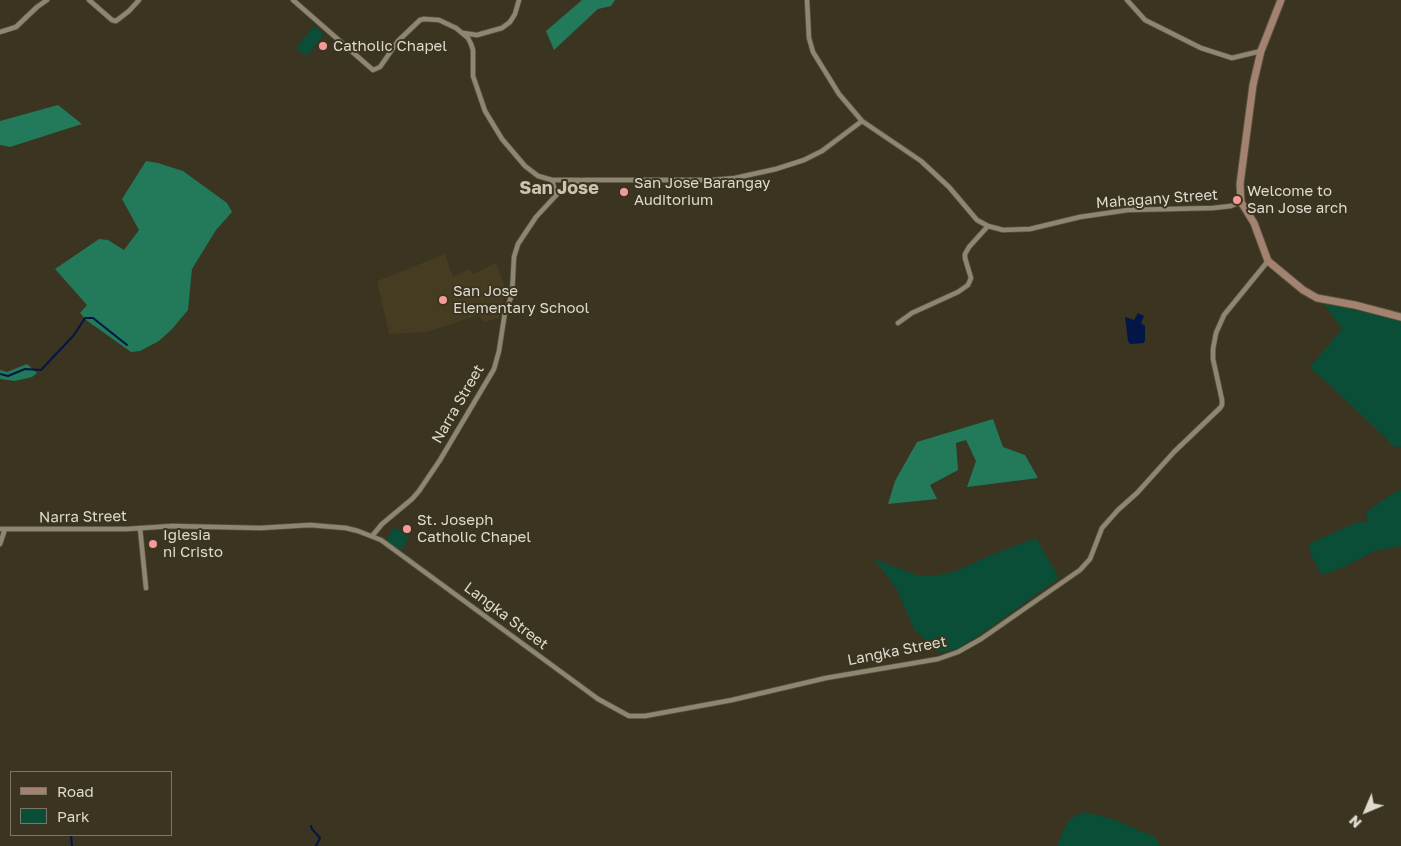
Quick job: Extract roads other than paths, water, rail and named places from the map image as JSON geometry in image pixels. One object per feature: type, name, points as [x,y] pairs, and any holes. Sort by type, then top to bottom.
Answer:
[{"type":"street","points":[[0,32],[16,27],[36,7],[47,0]]},
{"type":"street","points":[[89,0],[112,20],[116,20],[129,11],[139,0]]},
{"type":"street","points":[[293,0],[374,70],[380,67],[404,34],[424,18],[439,20],[462,33],[468,38],[473,50],[473,76],[485,111],[496,131],[525,166],[538,176],[552,180],[584,180]]},
{"type":"street","points":[[462,33],[477,35],[502,28],[510,22],[515,14],[519,0]]},
{"type":"street","points":[[807,0],[808,38],[813,52],[839,94],[862,121],[922,161],[949,187],[977,220],[988,226],[965,254],[971,278],[968,285],[958,292],[912,313],[898,323]]},
{"type":"street","points":[[1127,0],[1145,20],[1201,48],[1232,58],[1260,52]]},
{"type":"street","points":[[1281,0],[1260,52],[1253,85],[1240,184],[1241,202],[1254,223],[1268,261],[1303,290],[1317,298],[1355,305],[1401,317]]},
{"type":"street","name":"Narra Street","points":[[3,529],[172,526],[260,528],[310,525],[346,528],[373,536],[382,524],[419,491],[440,460],[494,369],[499,352],[504,318],[512,295],[514,257],[518,244],[525,232],[556,195],[569,185],[584,180],[693,181],[753,175],[804,160],[822,151],[862,121]]},
{"type":"street","points":[[552,180],[556,195]]},
{"type":"street","name":"Mahagany Street","points":[[988,226],[1003,230],[1030,229],[1080,217],[1128,210],[1213,208],[1231,206],[1241,202]]},
{"type":"street","name":"Langka Street","points":[[373,536],[448,588],[591,694],[626,716],[645,716],[732,700],[826,678],[938,659],[958,652],[981,639],[1080,570],[1090,559],[1102,528],[1174,452],[1220,408],[1222,400],[1213,360],[1216,333],[1224,316],[1268,261]]},
{"type":"street","points":[[140,528],[146,588]]},
{"type":"street","points":[[0,544],[3,529]]},
{"type":"water","points":[[1138,313],[1144,316],[1141,323],[1145,326],[1145,340],[1144,343],[1130,344],[1125,317],[1134,320]]},
{"type":"waterway","points":[[0,374],[8,376],[25,369],[41,370],[74,335],[85,318],[93,318],[127,345]]},
{"type":"waterway","points":[[311,826],[320,838],[316,846]]},
{"type":"waterway","points":[[71,836],[72,846]]},
{"type":"place","name":"Catholic Chapel","points":[[323,46]]},
{"type":"place","name":"San Jose Barangay Auditorium","points":[[624,192]]},
{"type":"place","name":"Welcome to San Jose arch","points":[[1237,200]]},
{"type":"place","name":"San Jose Elementary School","points":[[443,300]]},
{"type":"place","name":"St. Joseph Catholic Chapel","points":[[407,529]]},
{"type":"place","name":"Iglesia ni Cristo","points":[[153,544]]},
{"type":"district","name":"San Jose","points":[[559,188]]}]
